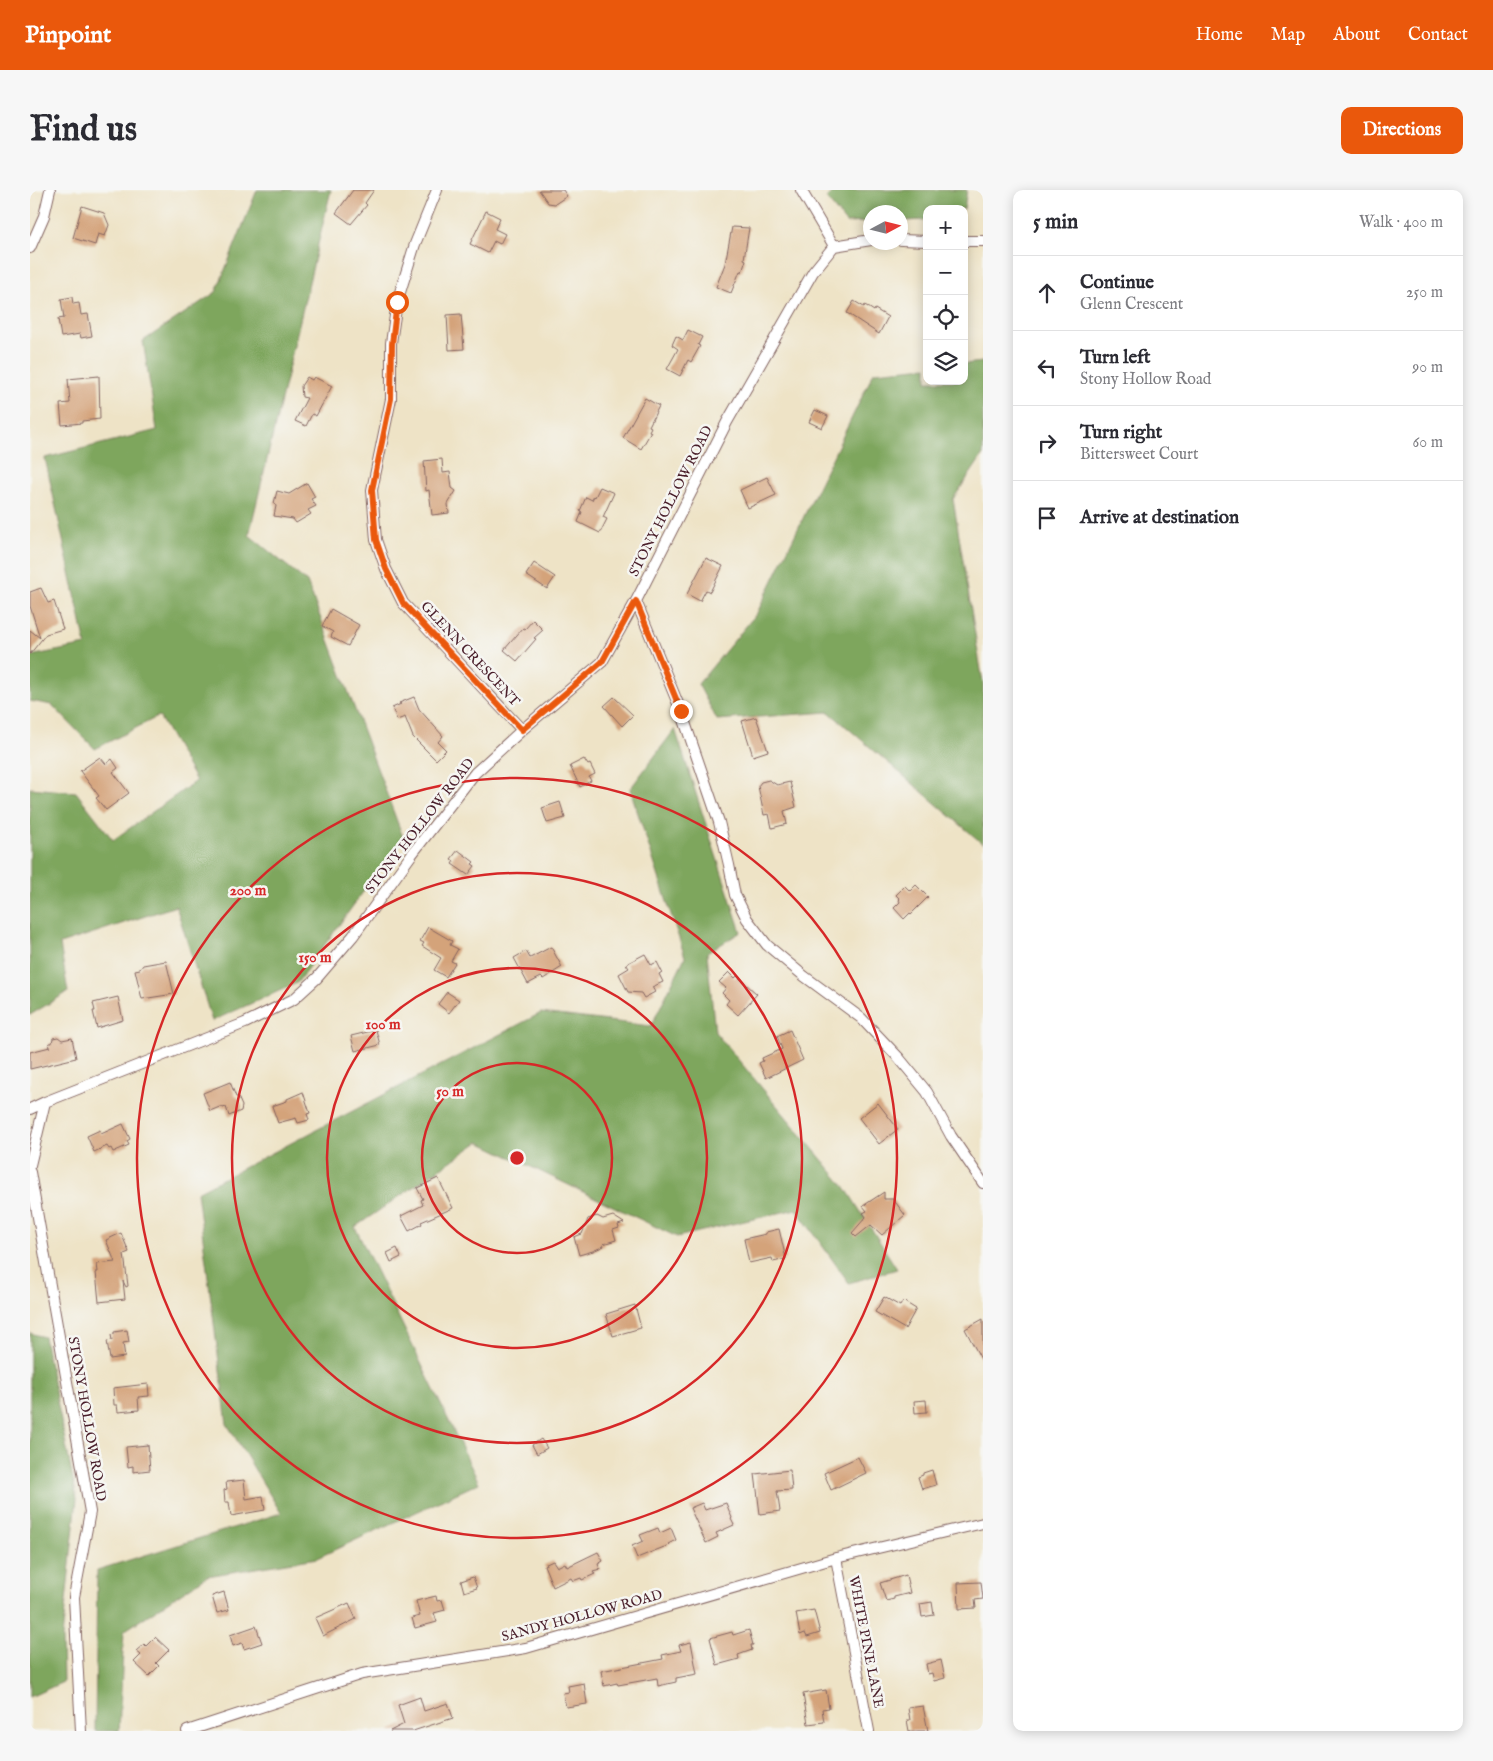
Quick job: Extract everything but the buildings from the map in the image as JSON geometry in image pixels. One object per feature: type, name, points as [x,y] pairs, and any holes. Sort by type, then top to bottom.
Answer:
[{"type":"street","points":[[30,248],[44,216],[50,190]]},
{"type":"street","name":"GLENN CRESCENT","points":[[437,190],[415,244],[397,302],[392,344],[391,399],[372,490],[376,540],[386,569],[403,603],[522,730]]},
{"type":"street","points":[[800,190],[834,246],[863,241]]},
{"type":"street","points":[[908,240],[923,241]]},
{"type":"street","points":[[968,241],[983,240]]},
{"type":"street","name":"STONY HOLLOW ROAD","points":[[30,1108],[246,1023],[294,999],[317,978],[353,936],[412,854],[475,774],[522,730],[602,662],[636,601],[727,422],[813,272],[834,246]]},
{"type":"street","points":[[636,601],[681,711],[719,822],[735,896],[747,919],[767,945],[804,976],[861,1018],[899,1058],[927,1092],[951,1136],[983,1183]]},
{"type":"street","points":[[30,1165],[45,1102]]},
{"type":"street","name":"STONY HOLLOW ROAD","points":[[30,1172],[90,1512],[74,1597],[81,1731]]},
{"type":"street","name":"SANDY HOLLOW ROAD","points":[[187,1731],[362,1674],[526,1648],[836,1558],[983,1523]]},
{"type":"street","name":"WHITE PINE LANE","points":[[836,1558],[869,1731]]},
{"type":"green space","points":[[257,190],[331,190],[249,535],[307,582],[403,837],[297,983],[212,1021],[176,906],[60,944],[68,992],[30,1015],[30,788],[76,792],[113,840],[196,781],[159,716],[95,749],[52,705],[30,701],[30,656],[86,645],[45,458],[157,430],[143,341],[216,292]]},
{"type":"green space","points":[[837,190],[967,190],[965,205],[923,205],[923,220],[908,221],[908,205],[863,205],[863,222],[846,223],[826,198]]},
{"type":"green space","points":[[983,362],[983,455],[953,499],[983,683],[983,844],[829,712],[717,720],[698,684],[757,613],[874,372],[923,367],[923,385],[968,385],[968,364]]},
{"type":"green space","points":[[675,729],[741,932],[707,953],[715,1032],[845,1187],[897,1269],[849,1283],[796,1209],[677,1237],[479,1142],[355,1227],[479,1483],[317,1558],[207,1576],[124,1631],[119,1731],[95,1731],[97,1570],[281,1513],[227,1424],[197,1192],[541,1013],[651,1026],[685,957],[630,789]]},
{"type":"green space","points":[[30,1333],[44,1337],[77,1499],[62,1638],[63,1682],[30,1697]]},
{"type":"route","points":[[397,302],[392,344],[391,399],[372,490],[376,540],[386,569],[403,603],[522,730],[602,662],[636,601],[681,711]]}]
